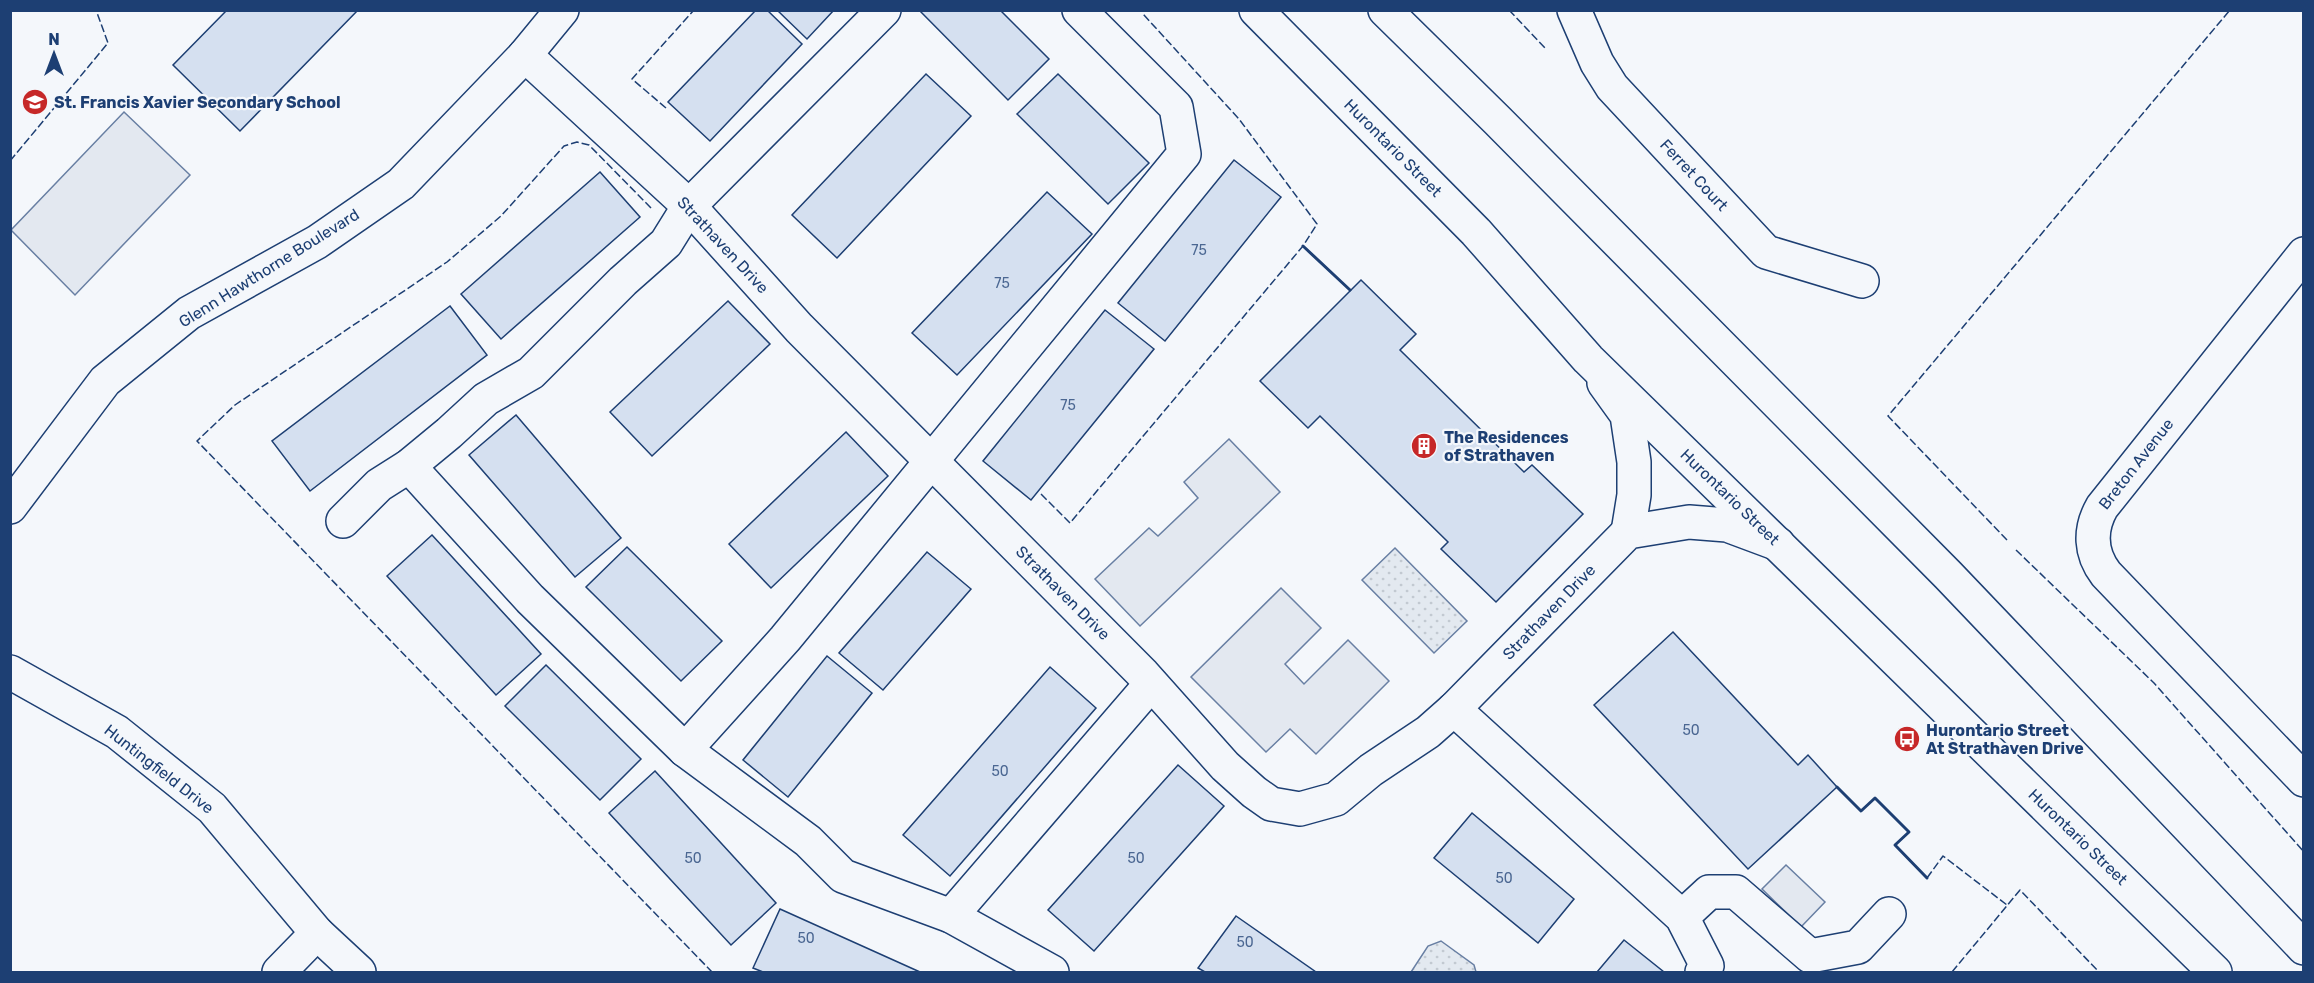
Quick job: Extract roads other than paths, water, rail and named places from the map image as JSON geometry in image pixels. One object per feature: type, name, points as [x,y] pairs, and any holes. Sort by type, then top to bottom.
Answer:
[{"type":"street","name":"Glenn Hawthorne Boulevard","points":[[10,507],[105,381],[189,313],[317,242],[401,184],[525,55],[562,10]]},
{"type":"street","points":[[343,521],[379,485],[409,466],[486,399],[531,373],[623,281],[666,243],[689,206],[884,10]]},
{"type":"street","points":[[685,750],[785,639],[1184,154],[1176,107],[1079,10]]},
{"type":"street","name":"Hurontario Street","points":[[1256,10],[1476,232],[1588,359],[2215,972]]},
{"type":"street","points":[[1385,10],[1940,567],[2304,948]]},
{"type":"street","name":"Ferret Court","points":[[1574,10],[1593,55],[1612,87],[1766,252],[1862,281]]},
{"type":"street","name":"Strathaven Drive","points":[[525,55],[689,206],[799,328],[1151,684],[1226,766],[1271,804],[1300,809],[1336,799],[1371,770],[1428,732],[1454,709],[1628,532]]},
{"type":"street","name":"Breton Avenue","points":[[2304,254],[2102,507],[2093,526],[2092,536],[2096,557],[2106,574],[2304,780]]},
{"type":"street","points":[[1588,359],[1627,415],[1634,462],[1634,495],[1628,532],[1689,522],[1727,525],[1778,544]]},
{"type":"street","points":[[409,466],[530,599],[685,750],[808,841],[843,876],[951,916],[1052,972]]},
{"type":"street","name":"Huntingfield Drive","points":[[10,672],[117,732],[212,808],[317,933],[359,972]]},
{"type":"street","points":[[951,916],[1151,684]]},
{"type":"street","points":[[1454,709],[1682,917],[1707,966],[1702,972]]},
{"type":"street","points":[[1682,917],[1709,892],[1736,892],[1810,956],[1858,947],[1889,914]]},
{"type":"street","points":[[279,972],[317,933]]},
{"type":"place","name":"St. Francis Xavier Secondary School","points":[[35,102]]},
{"type":"place","name":"The Residences of Strathaven","points":[[1424,446]]},
{"type":"place","name":"Hurontario Street At Strathaven Drive","points":[[1907,739]]}]
